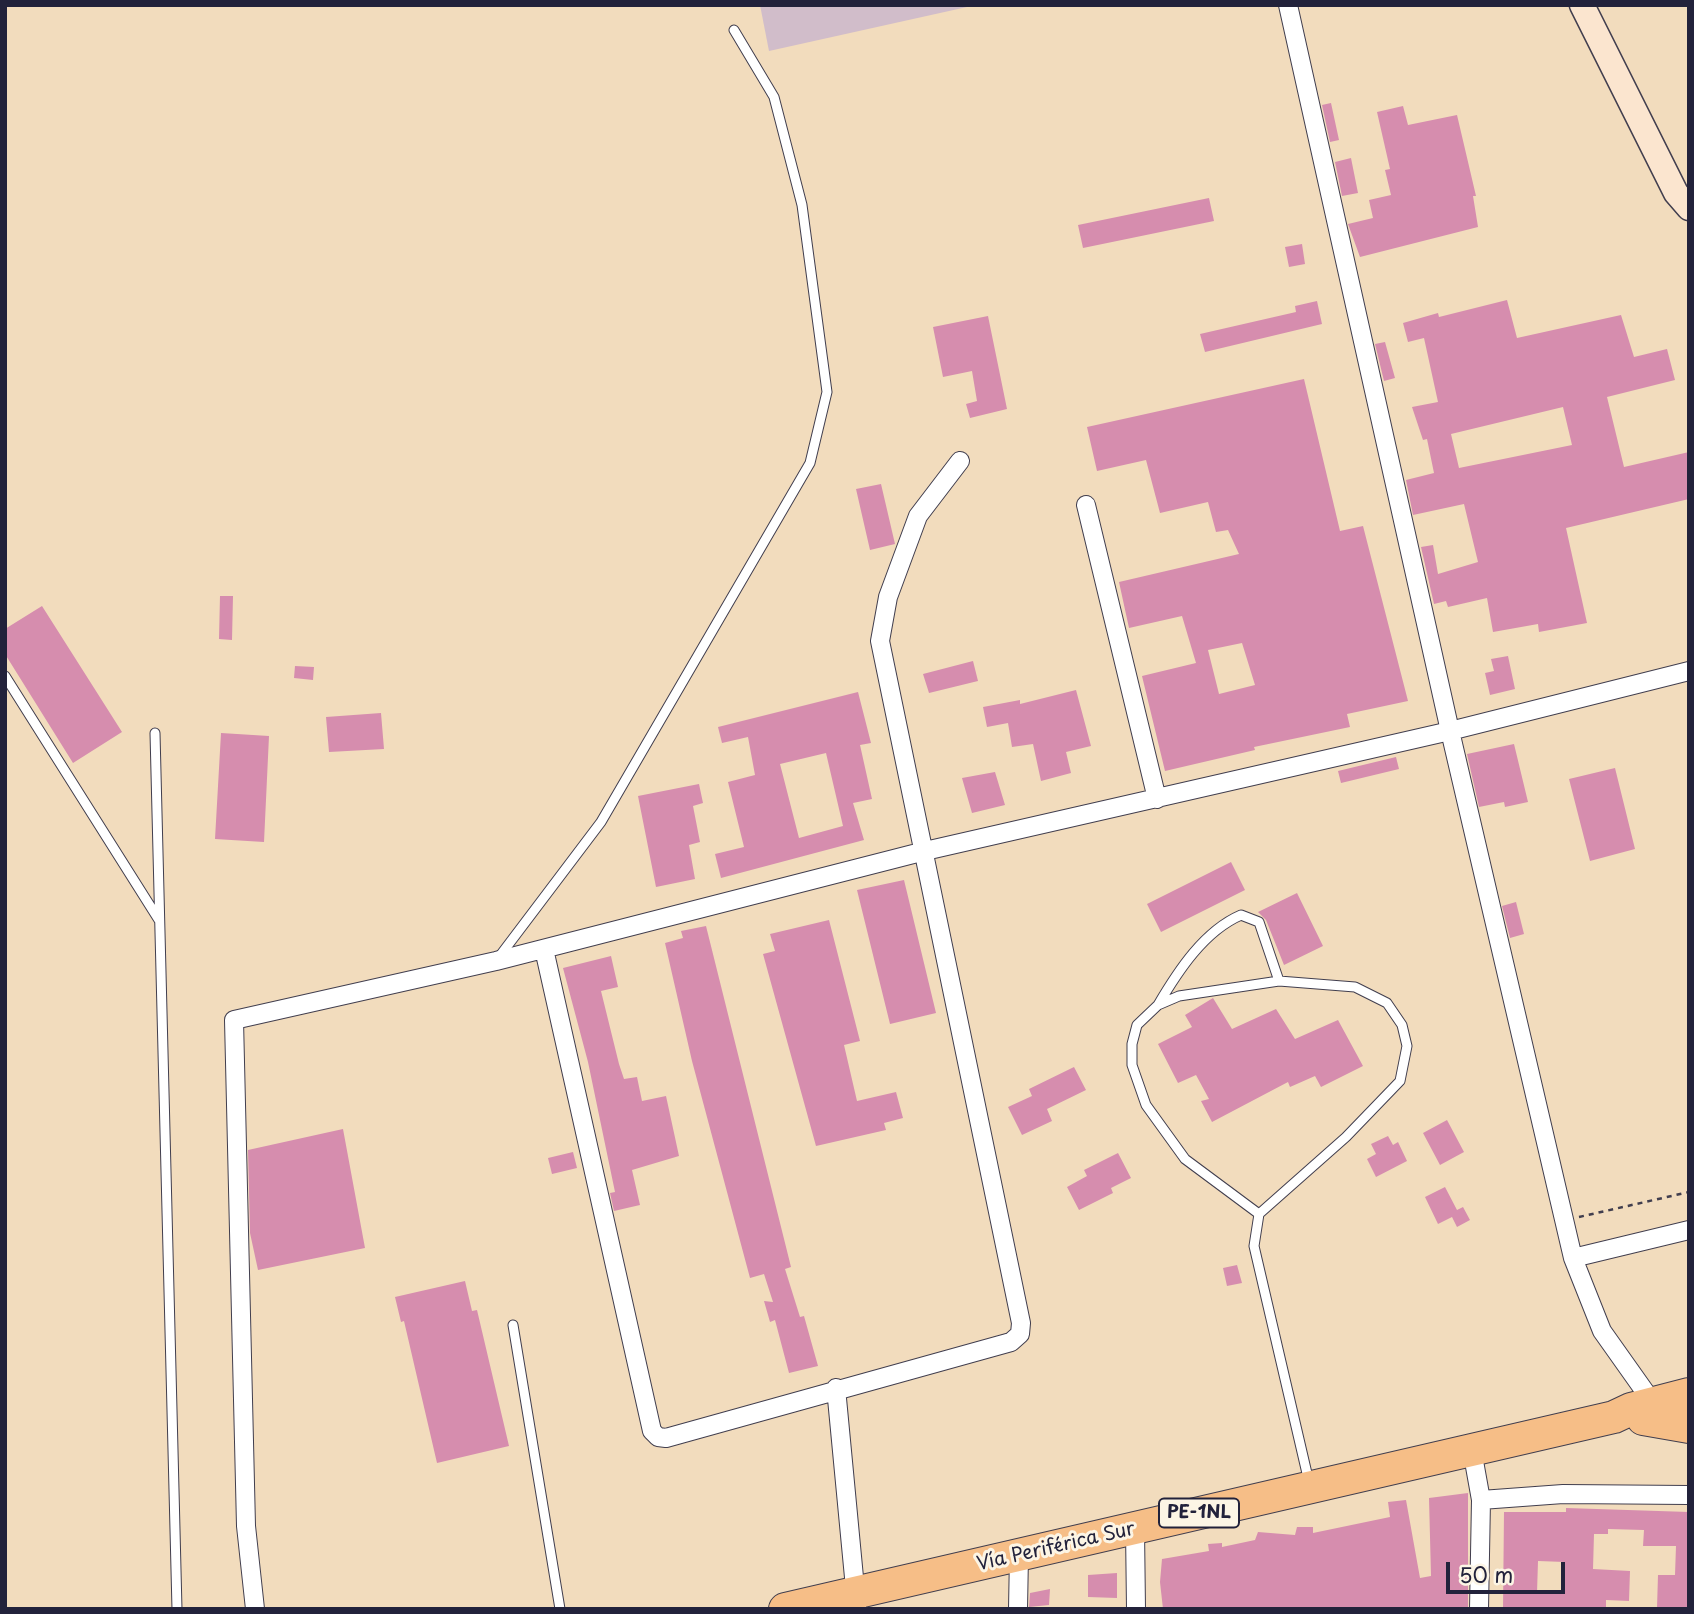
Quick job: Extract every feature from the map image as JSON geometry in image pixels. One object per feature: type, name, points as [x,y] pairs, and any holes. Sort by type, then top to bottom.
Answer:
[{"type":"highway","name":"Vía Periférica Sur","points":[[1637,1413],[1689,1394]]},
{"type":"highway","name":"Vía Periférica Sur","points":[[785,1609],[858,1601],[1020,1555],[1310,1487],[1637,1413],[1689,1408]]},
{"type":"highway","points":[[1637,1413],[1689,1427]]},
{"type":"street","points":[[1288,5],[1450,731],[1573,1258],[1637,1413]]},
{"type":"street","points":[[1582,5],[1676,193],[1689,208]]},
{"type":"street","points":[[544,949],[652,1432],[658,1437],[666,1438],[836,1388],[1011,1342],[1020,1334],[1021,1323],[880,641],[888,597],[918,516],[960,461]]},
{"type":"street","points":[[1086,505],[1157,799]]},
{"type":"street","points":[[255,1609],[246,1526],[234,1020],[496,961],[925,850],[1450,731],[1689,671]]},
{"type":"street","points":[[1573,1258],[1689,1230]]},
{"type":"street","points":[[836,1388],[858,1601]]},
{"type":"street","points":[[1472,1450],[1481,1500],[1479,1609]]},
{"type":"street","points":[[1481,1500],[1563,1494],[1689,1496]]},
{"type":"street","points":[[1135,1529],[1136,1609]]},
{"type":"street","points":[[1018,1609],[1020,1555]]},
{"type":"lane","points":[[496,961],[601,822],[810,463],[827,392],[802,205],[774,97],[734,30]]},
{"type":"lane","points":[[5,676],[159,922]]},
{"type":"lane","points":[[155,733],[177,1609]]},
{"type":"lane","points":[[1259,1214],[1185,1159],[1146,1105],[1132,1065],[1132,1044],[1137,1025],[1157,1005],[1182,964],[1231,919],[1241,915],[1259,922],[1279,981]]},
{"type":"lane","points":[[1157,1005],[1179,996],[1279,981],[1355,987],[1387,1003],[1402,1025],[1406,1046],[1400,1081],[1346,1137],[1259,1214],[1254,1246],[1310,1487]]},
{"type":"lane","points":[[513,1325],[561,1609]]},
{"type":"path","points":[[1564,1221],[1689,1192]]},
{"type":"shaded area","points":[[760,5],[976,5],[769,51]]},
{"type":"building","points":[[1331,103],[1339,140],[1330,142],[1322,105]]},
{"type":"building","points":[[1403,106],[1408,125],[1457,115],[1476,196],[1473,196],[1478,227],[1360,257],[1348,224],[1373,218],[1369,200],[1391,195],[1385,170],[1390,169],[1377,112]]},
{"type":"building","points":[[1351,158],[1358,193],[1342,196],[1335,162]]},
{"type":"building","points":[[1209,198],[1214,221],[1083,248],[1078,225]]},
{"type":"building","points":[[1302,244],[1305,264],[1289,267],[1285,247]]},
{"type":"building","points":[[1507,300],[1517,338],[1621,315],[1634,357],[1667,349],[1675,380],[1607,397],[1624,467],[1689,452],[1689,499],[1566,528],[1587,623],[1539,632],[1538,624],[1493,632],[1487,598],[1448,607],[1446,601],[1434,604],[1421,547],[1433,545],[1438,574],[1478,562],[1464,504],[1413,515],[1406,480],[1434,473],[1427,439],[1423,440],[1412,407],[1438,402],[1424,338],[1408,342],[1403,323],[1438,313],[1439,317]],"holes":[[[1563,407],[1572,445],[1459,468],[1451,434]]]},
{"type":"building","points":[[1317,301],[1322,324],[1205,352],[1200,334],[1296,312],[1295,306]]},
{"type":"building","points":[[988,316],[1007,409],[970,418],[966,404],[977,401],[972,371],[943,377],[933,327]]},
{"type":"building","points":[[1385,342],[1395,378],[1384,381],[1375,344]]},
{"type":"building","points":[[1304,379],[1340,531],[1363,526],[1408,701],[1347,714],[1350,727],[1254,747],[1255,750],[1165,771],[1142,676],[1196,663],[1182,616],[1129,628],[1119,582],[1239,554],[1228,530],[1216,532],[1208,502],[1160,513],[1146,460],[1097,471],[1087,427]],"holes":[[[1242,643],[1255,685],[1219,694],[1208,650]]]},
{"type":"building","points":[[881,484],[895,544],[870,550],[856,489]]},
{"type":"building","points":[[220,596],[233,596],[232,640],[219,639]]},
{"type":"building","points":[[42,606],[122,732],[73,763],[5,654],[5,629]]},
{"type":"building","points":[[1508,656],[1515,689],[1490,695],[1485,673],[1494,671],[1491,659]]},
{"type":"building","points":[[973,661],[978,681],[929,693],[923,674]]},
{"type":"building","points":[[295,666],[314,667],[313,680],[294,678]]},
{"type":"building","points":[[1076,690],[1091,746],[1066,752],[1071,773],[1041,781],[1033,744],[1012,747],[1008,723],[987,727],[983,707],[1020,700],[1020,704]]},
{"type":"building","points":[[858,692],[871,743],[860,745],[872,799],[853,803],[864,840],[721,878],[715,854],[744,847],[728,782],[755,775],[748,737],[722,743],[718,727]],"holes":[[[826,753],[843,826],[799,838],[780,764]]]},
{"type":"building","points":[[381,713],[384,749],[329,752],[326,717]]},
{"type":"building","points":[[221,733],[269,736],[264,842],[215,839]]},
{"type":"building","points":[[1514,744],[1528,802],[1505,807],[1504,802],[1479,807],[1467,754]]},
{"type":"building","points":[[1396,757],[1399,769],[1341,783],[1338,771]]},
{"type":"building","points":[[1615,768],[1635,849],[1590,861],[1569,779]]},
{"type":"building","points":[[995,772],[1005,805],[972,813],[962,778]]},
{"type":"building","points":[[699,784],[703,803],[693,806],[700,842],[689,845],[695,879],[656,887],[638,796]]},
{"type":"building","points":[[1231,862],[1245,890],[1161,932],[1147,904]]},
{"type":"building","points":[[904,880],[936,1013],[890,1024],[857,890]]},
{"type":"building","points":[[1297,893],[1323,946],[1284,965],[1266,920],[1258,912]]},
{"type":"building","points":[[1516,902],[1524,934],[1510,938],[1502,906]]},
{"type":"building","points":[[829,920],[860,1041],[844,1045],[857,1101],[896,1092],[903,1118],[884,1123],[886,1130],[816,1146],[763,954],[775,951],[770,934]]},
{"type":"building","points":[[706,926],[791,1267],[785,1269],[800,1317],[804,1316],[818,1366],[789,1373],[775,1320],[770,1322],[764,1301],[773,1302],[764,1274],[750,1278],[692,1061],[665,943],[683,938],[681,931]]},
{"type":"building","points":[[611,956],[618,987],[601,991],[624,1079],[637,1077],[642,1101],[666,1096],[679,1156],[632,1170],[640,1205],[614,1211],[610,1193],[615,1192],[588,1062],[563,968]]},
{"type":"building","points":[[1213,998],[1232,1029],[1276,1009],[1295,1039],[1338,1020],[1363,1066],[1321,1087],[1315,1076],[1290,1087],[1288,1082],[1212,1122],[1201,1101],[1209,1099],[1196,1075],[1178,1083],[1158,1044],[1192,1027],[1185,1015]]},
{"type":"building","points":[[1074,1067],[1086,1090],[1047,1109],[1052,1121],[1022,1135],[1008,1107],[1032,1096],[1029,1089]]},
{"type":"building","points":[[1447,1120],[1464,1152],[1440,1165],[1423,1133]]},
{"type":"building","points":[[343,1129],[365,1248],[258,1270],[250,1233],[248,1150]]},
{"type":"building","points":[[1388,1136],[1393,1145],[1398,1142],[1407,1161],[1376,1177],[1367,1159],[1376,1154],[1371,1144]]},
{"type":"building","points":[[573,1152],[577,1168],[552,1174],[548,1158]]},
{"type":"building","points":[[1118,1153],[1131,1178],[1111,1188],[1113,1193],[1079,1210],[1067,1187],[1087,1176],[1084,1170]]},
{"type":"building","points":[[1445,1187],[1457,1210],[1463,1207],[1470,1220],[1457,1227],[1452,1217],[1438,1224],[1425,1197]]},
{"type":"building","points":[[1237,1265],[1242,1283],[1227,1286],[1223,1268]]},
{"type":"building","points":[[465,1281],[472,1311],[477,1310],[509,1446],[437,1463],[404,1321],[401,1322],[395,1297]]},
{"type":"building","points":[[1468,1493],[1468,1607],[1163,1609],[1160,1582],[1162,1559],[1209,1551],[1208,1544],[1222,1543],[1222,1547],[1255,1540],[1258,1532],[1295,1535],[1297,1527],[1313,1527],[1313,1533],[1390,1517],[1388,1502],[1406,1500],[1420,1578],[1431,1576],[1429,1498]]},
{"type":"building","points":[[1566,1508],[1689,1512],[1689,1609],[1657,1608],[1658,1575],[1675,1575],[1676,1546],[1643,1546],[1644,1530],[1608,1529],[1608,1534],[1594,1534],[1593,1569],[1630,1571],[1629,1601],[1606,1600],[1606,1607],[1503,1609],[1504,1512],[1566,1512]],"holes":[[[1538,1561],[1565,1562],[1564,1594],[1537,1593]]]},
{"type":"building","points":[[1117,1573],[1117,1598],[1088,1597],[1088,1575]]},
{"type":"building","points":[[1050,1589],[1049,1605],[1029,1607],[1030,1593]]}]
